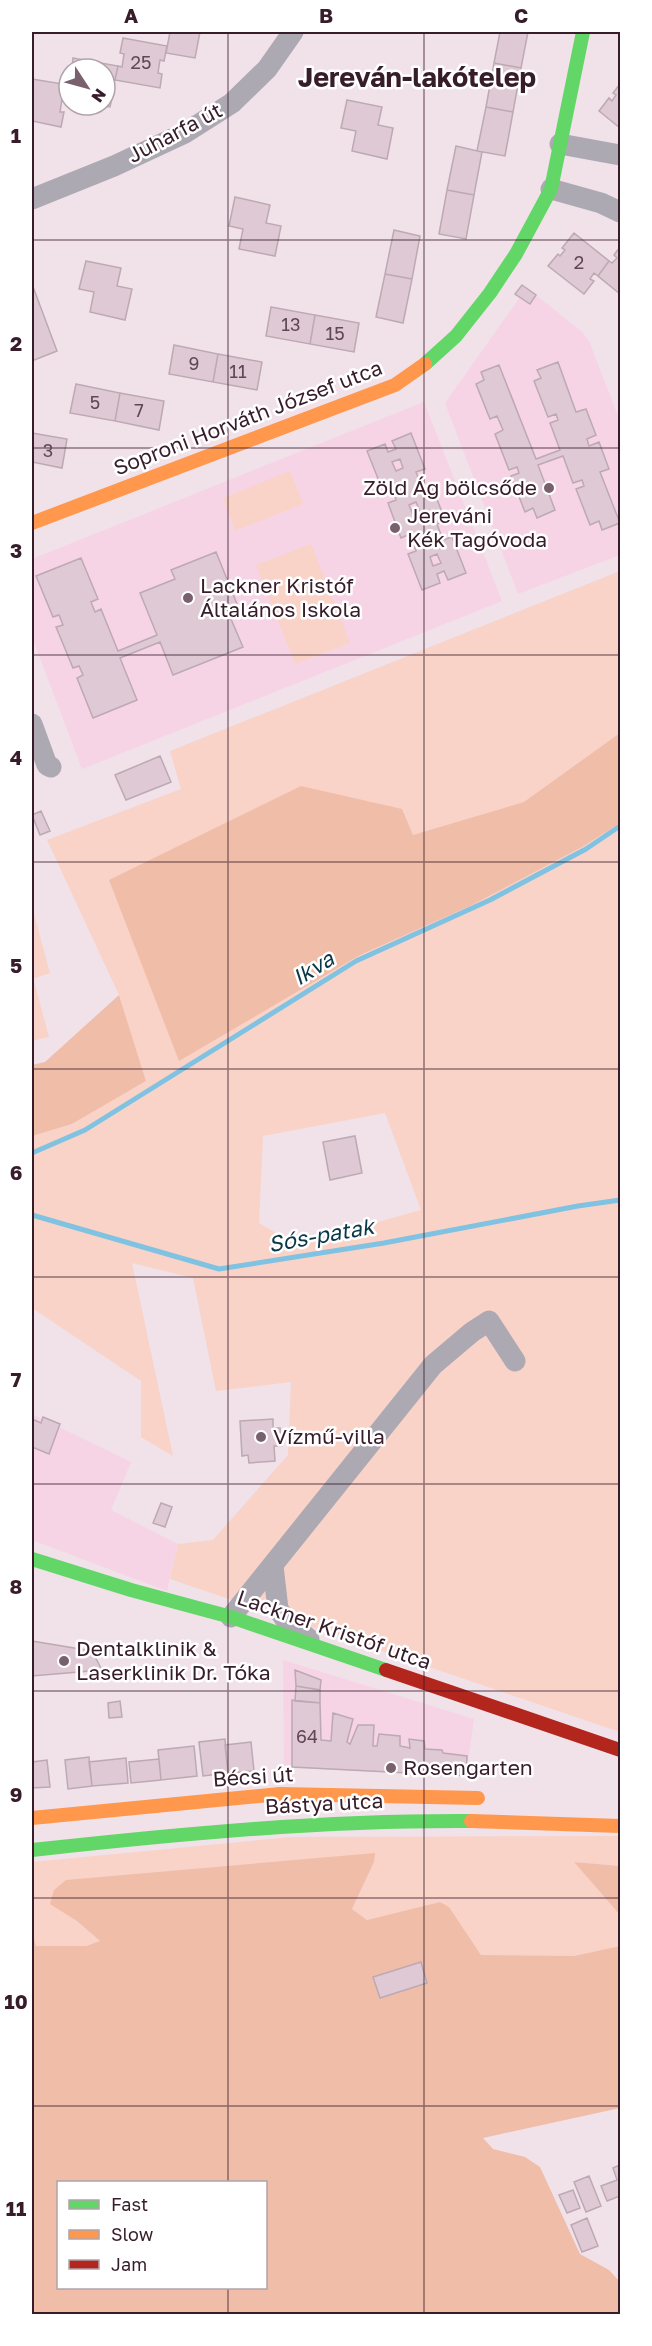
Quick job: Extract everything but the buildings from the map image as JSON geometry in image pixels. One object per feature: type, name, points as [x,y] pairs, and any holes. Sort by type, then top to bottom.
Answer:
[{"type":"street","name":"Juharfa út","points":[[32,198],[114,166],[194,127],[232,103],[267,69],[292,32]]},
{"type":"street","name":"Soproni Horváth József utca","points":[[32,523],[395,385],[436,356],[456,336],[490,293],[516,254],[551,189],[583,32]]},
{"type":"street","points":[[560,144],[621,155]]},
{"type":"street","points":[[551,189],[601,203],[621,212]]},
{"type":"street","points":[[32,724],[47,765],[51,767]]},
{"type":"street","points":[[231,1617],[433,1365],[472,1332],[489,1321],[515,1361]]},
{"type":"street","name":"Lackner Kristóf utca","points":[[32,1559],[131,1590],[231,1617],[621,1750]]},
{"type":"street","points":[[273,1566],[278,1609],[299,1632],[321,1647]]},
{"type":"street","name":"Bécsi út","points":[[32,1818],[280,1794],[478,1798]]},
{"type":"street","name":"Bástya utca","points":[[32,1850],[288,1826],[419,1820],[544,1821],[621,1826]]},
{"type":"shaded area","name":"Zöld Ág bölcsőde","points":[[536,295],[582,332],[589,341],[620,421],[620,555],[518,594],[445,403],[520,297],[530,304]]},
{"type":"shaded area","name":"Lackner Kristóf Általános Iskola","points":[[424,402],[502,601],[82,769],[32,637],[32,559]]},
{"type":"shaded area","points":[[290,471],[303,504],[235,531],[223,498]]},
{"type":"shaded area","points":[[311,544],[350,643],[295,664],[256,565]]},
{"type":"shaded area","points":[[620,571],[620,1732],[170,1579],[178,1544],[213,1540],[288,1455],[291,1382],[216,1391],[193,1278],[132,1263],[173,1456],[141,1437],[141,1381],[32,1308],[32,1136],[72,1124],[146,1081],[119,995],[47,840],[181,789],[170,751]],"holes":[[[385,1113],[421,1210],[296,1245],[259,1223],[263,1136]]]},
{"type":"shaded area","points":[[620,733],[620,823],[582,847],[470,906],[360,955],[179,1061],[109,880],[301,786],[402,809],[413,835],[524,802]]},
{"type":"shaded area","points":[[32,907],[50,973],[32,979]]},
{"type":"shaded area","points":[[34,981],[49,1037],[32,1041],[32,982]]},
{"type":"shaded area","points":[[119,995],[146,1081],[72,1124],[32,1136],[32,1065],[45,1062]]},
{"type":"shaded area","points":[[32,1414],[131,1462],[111,1510],[178,1544],[167,1591],[32,1540]]},
{"type":"shaded area","points":[[283,1660],[474,1719],[466,1776],[284,1767]]},
{"type":"shaded area","points":[[620,1836],[620,1866],[574,1862],[620,1915],[620,1946],[574,1956],[481,1955],[449,1907],[440,1902],[367,1920],[352,1909],[374,1862],[77,1921],[100,1941],[86,1946],[36,1946],[32,1932],[32,1862],[291,1837]]},
{"type":"shaded area","points":[[375,1853],[374,1862],[352,1909],[367,1920],[440,1902],[449,1907],[481,1955],[574,1956],[620,1946],[620,2108],[483,2138],[493,2149],[525,2157],[540,2167],[580,2254],[609,2270],[620,2282],[620,2314],[32,2314],[32,1932],[36,1946],[86,1946],[100,1941],[77,1921],[50,1904],[54,1890],[66,1880]]},
{"type":"shaded area","points":[[574,1862],[620,1866],[620,1915]]},
{"type":"waterway","name":"Ikva","points":[[32,1153],[85,1130],[356,961],[490,900],[586,849],[620,826]]},
{"type":"waterway","name":"Sós-patak","points":[[32,1215],[219,1269],[384,1243],[620,1200]]},
{"type":"traffic: fast","points":[[425,364],[456,336],[490,293],[516,254],[551,189],[583,32]]},
{"type":"traffic: fast","points":[[32,1559],[131,1590],[231,1617],[386,1670]]},
{"type":"traffic: fast","points":[[32,1850],[251,1829],[361,1823],[471,1821]]},
{"type":"traffic: slow","points":[[32,523],[395,385],[425,364]]},
{"type":"traffic: slow","points":[[32,1818],[280,1794],[478,1798]]},
{"type":"traffic: slow","points":[[471,1821],[620,1826]]},
{"type":"traffic: jam","points":[[386,1670],[620,1750]]},
{"type":"place","name":"Zöld Ág bölcsőde","points":[[549,488]]},
{"type":"place","name":"Jereváni Kék Tagóvoda","points":[[395,528]]},
{"type":"place","name":"Lackner Kristóf Általános Iskola","points":[[188,598]]},
{"type":"place","name":"Vízmű-villa","points":[[261,1437]]},
{"type":"place","name":"Dentalklinik & Laserklinik Dr. Tóka","points":[[64,1661]]},
{"type":"place","name":"Rosengarten","points":[[391,1768]]},
{"type":"district","name":"Jereván-lakótelep","points":[[417,78]]}]
